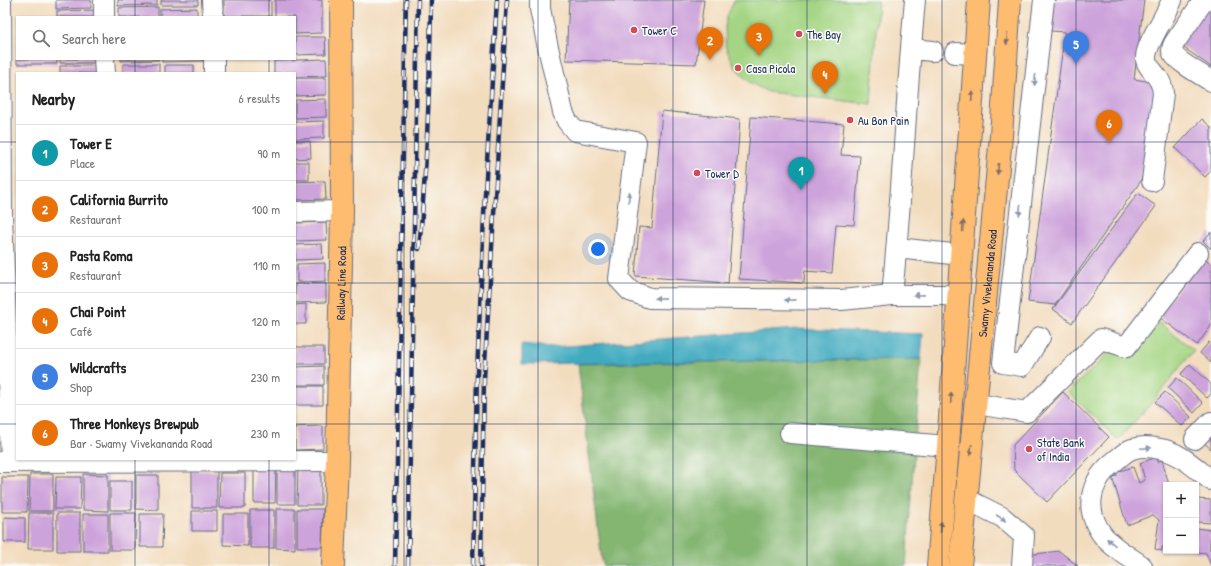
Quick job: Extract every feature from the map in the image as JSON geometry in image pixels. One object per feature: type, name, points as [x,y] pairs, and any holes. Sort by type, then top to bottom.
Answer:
[{"type":"main road","name":"Railway Line Road","points":[[333,566],[337,461],[342,211],[341,0]]},
{"type":"main road","points":[[938,566],[961,255],[965,54],[979,0]]},
{"type":"main road","name":"Swamy Vivekananda Road","points":[[960,566],[1001,136],[1010,0]]},
{"type":"street","points":[[1,0],[6,215],[5,462],[113,460],[337,461]]},
{"type":"street","points":[[104,0],[104,16]]},
{"type":"street","points":[[212,0],[213,16]]},
{"type":"street","points":[[540,0],[540,9],[547,43],[563,112],[567,121],[575,131],[636,142],[619,279],[630,291],[650,298],[841,300],[892,295],[958,296]]},
{"type":"street","points":[[892,295],[897,248],[915,0]]},
{"type":"street","points":[[1040,338],[1022,366],[1003,363],[1044,0]]},
{"type":"street","points":[[1152,181],[1163,87],[1147,63],[1146,57],[1149,45],[1172,0]]},
{"type":"street","points":[[1204,0],[1172,46],[1172,51],[1175,57],[1211,81]]},
{"type":"street","points":[[911,49],[933,51]]},
{"type":"street","points":[[104,60],[105,72]]},
{"type":"street","points":[[214,60],[214,72]]},
{"type":"street","points":[[1001,136],[1028,137]]},
{"type":"street","points":[[296,212],[342,211]]},
{"type":"street","points":[[897,248],[961,255]]},
{"type":"street","points":[[976,404],[1027,412],[1101,339],[1126,347],[1198,253]]},
{"type":"street","points":[[984,313],[1008,315]]},
{"type":"street","points":[[1195,438],[1211,422]]},
{"type":"street","points":[[790,433],[948,446]]},
{"type":"street","points":[[1142,566],[1102,535],[1095,521],[1092,510],[1093,488],[1104,472],[1121,456],[1132,449],[1151,448],[1172,452],[1182,457],[1211,480]]},
{"type":"street","points":[[966,499],[1002,518],[1024,536],[1022,566]]},
{"type":"green space","points":[[735,0],[878,0],[871,104],[768,92],[749,82],[735,67],[726,48],[725,27],[727,16]]},
{"type":"green space","points":[[1154,319],[1194,350],[1149,406],[1118,440],[1068,392],[1114,348]]},
{"type":"green space","points":[[921,359],[906,566],[604,566],[602,561],[578,364]]},
{"type":"water","points":[[797,329],[923,334],[921,359],[522,364],[522,344],[553,347]]},
{"type":"building","points":[[56,0],[91,0],[91,8],[56,9]]},
{"type":"building","points":[[118,0],[157,0],[157,5],[118,6]]},
{"type":"building","points":[[161,0],[198,0],[198,5],[161,5]]},
{"type":"building","points":[[224,0],[271,0],[271,16],[224,16]]},
{"type":"building","points":[[275,0],[322,0],[322,33],[296,34],[296,16],[275,16]]},
{"type":"building","name":"Tower C","points":[[569,0],[704,0],[696,64],[566,60]]},
{"type":"building","points":[[1054,0],[1144,0],[1134,79],[1157,83],[1144,172],[1140,182],[1055,305],[1028,302],[1065,32],[1051,31]]},
{"type":"building","points":[[1211,1],[1211,67],[1180,45]]},
{"type":"building","points":[[158,7],[158,16],[119,16],[119,8]]},
{"type":"building","points":[[197,8],[197,16],[160,16],[160,9]]},
{"type":"building","points":[[96,10],[96,16],[57,16],[57,11]]},
{"type":"building","points":[[296,37],[325,37],[326,54],[296,55]]},
{"type":"building","points":[[326,59],[327,76],[296,77],[296,72],[274,72],[274,61]]},
{"type":"building","points":[[17,60],[57,60],[57,64],[17,64]]},
{"type":"building","points":[[60,60],[99,60],[99,63],[60,63]]},
{"type":"building","points":[[121,60],[159,60],[121,61]]},
{"type":"building","points":[[162,60],[203,60],[203,61],[162,62]]},
{"type":"building","points":[[123,64],[159,64],[159,72],[123,72]]},
{"type":"building","points":[[165,65],[194,65],[194,72],[165,72]]},
{"type":"building","points":[[60,66],[96,66],[96,72],[60,72]]},
{"type":"building","points":[[296,78],[326,78],[326,95],[296,96]]},
{"type":"building","points":[[326,99],[326,117],[296,118],[296,100]]},
{"type":"building","name":"Tower D","points":[[662,111],[740,119],[728,283],[635,276],[639,227],[652,228]]},
{"type":"building","points":[[751,117],[844,124],[841,155],[860,156],[854,225],[836,224],[832,273],[805,271],[804,283],[739,279]]},
{"type":"building","points":[[1202,119],[1211,127],[1211,171],[1205,177],[1175,148]]},
{"type":"building","points":[[324,121],[324,138],[296,139],[296,122]]},
{"type":"building","points":[[296,141],[310,141],[311,158],[296,159]]},
{"type":"building","points":[[296,162],[309,162],[309,180],[296,180]]},
{"type":"building","points":[[325,181],[326,199],[296,200],[296,182]]},
{"type":"building","points":[[1138,193],[1156,206],[1072,323],[1053,309]]},
{"type":"building","points":[[326,222],[327,240],[296,241],[296,223]]},
{"type":"building","points":[[1211,232],[1211,249],[1203,241]]},
{"type":"building","points":[[322,244],[323,259],[296,260],[296,245]]},
{"type":"building","points":[[1202,258],[1211,264],[1211,326],[1197,345],[1158,316]]},
{"type":"building","points":[[325,263],[325,281],[297,282],[297,264]]},
{"type":"building","points":[[326,283],[326,302],[296,303],[296,284]]},
{"type":"building","points":[[306,304],[306,324],[296,324],[296,305]]},
{"type":"building","points":[[1209,342],[1211,344],[1211,363],[1200,353]]},
{"type":"building","points":[[296,347],[324,347],[324,364],[296,364]]},
{"type":"building","points":[[1190,364],[1211,384],[1211,394],[1207,398],[1181,374]]},
{"type":"building","points":[[324,366],[324,385],[296,385],[296,367]]},
{"type":"building","points":[[1177,378],[1203,403],[1194,413],[1168,388]]},
{"type":"building","points":[[296,386],[323,386],[323,405],[296,405]]},
{"type":"building","points":[[1063,392],[1109,437],[1047,502],[1014,470],[1013,445]]},
{"type":"building","points":[[1165,392],[1191,417],[1182,426],[1155,402]]},
{"type":"building","points":[[323,426],[323,449],[296,450],[296,427]]},
{"type":"building","points":[[1211,431],[1211,449],[1202,441]]},
{"type":"building","points":[[1157,457],[1158,462],[1162,460],[1168,482],[1163,482],[1162,551],[1155,549],[1159,520],[1153,515],[1127,525],[1112,477],[1117,476],[1116,472],[1133,467],[1139,483],[1145,480],[1140,463]]},
{"type":"building","points":[[277,466],[295,466],[295,504],[277,504]]},
{"type":"building","points":[[298,468],[321,468],[321,505],[297,505]]},
{"type":"building","points":[[254,470],[276,470],[275,503],[254,503]]},
{"type":"building","points":[[192,471],[217,471],[217,508],[192,508]]},
{"type":"building","points":[[220,473],[245,473],[245,508],[219,508]]},
{"type":"building","points":[[30,474],[53,474],[53,511],[29,511]]},
{"type":"building","points":[[83,474],[108,475],[108,511],[83,510]]},
{"type":"building","points":[[136,475],[158,475],[158,510],[136,509]]},
{"type":"building","points":[[2,477],[28,477],[27,512],[2,512]]},
{"type":"building","points":[[56,477],[81,477],[80,509],[55,509]]},
{"type":"building","points":[[110,481],[132,481],[132,510],[110,510]]},
{"type":"building","points":[[1199,499],[1211,500],[1211,523],[1199,522]]},
{"type":"building","points":[[276,509],[295,509],[295,549],[276,548]]},
{"type":"building","points":[[297,509],[323,509],[322,547],[297,547]]},
{"type":"building","points":[[250,510],[274,510],[274,548],[250,548]]},
{"type":"building","points":[[192,511],[217,511],[217,531],[192,531]]},
{"type":"building","points":[[29,513],[53,513],[53,549],[28,549]]},
{"type":"building","points":[[57,513],[80,513],[80,551],[57,551]]},
{"type":"building","points":[[110,513],[136,513],[135,550],[110,550]]},
{"type":"building","points":[[83,514],[108,514],[108,551],[83,551]]},
{"type":"building","points":[[140,514],[163,514],[162,547],[140,547]]},
{"type":"building","points":[[223,514],[248,514],[248,546],[223,545]]},
{"type":"building","points":[[4,517],[25,518],[25,542],[4,542]]},
{"type":"building","points":[[1199,528],[1211,530],[1209,550],[1211,549],[1211,566],[1206,553],[1199,552]]},
{"type":"building","points":[[1059,551],[1078,566],[1026,566],[1027,555]]},
{"type":"railway","points":[[395,566],[406,0]]},
{"type":"railway","points":[[408,566],[418,0]]},
{"type":"railway","points":[[419,249],[428,124],[431,0]]},
{"type":"railway","points":[[473,566],[477,374],[485,193],[497,0]]},
{"type":"railway","points":[[481,566],[484,379],[507,0]]},
{"type":"place","name":"Tower C","points":[[634,30]]},
{"type":"place","name":"The Bay","points":[[799,34]]},
{"type":"place","name":"Pasta Roma","points":[[759,56]]},
{"type":"place","name":"California Burrito","points":[[710,60]]},
{"type":"place","name":"Wildcrafts","points":[[1076,64]]},
{"type":"place","name":"Casa Picola","points":[[738,68]]},
{"type":"place","name":"Chai Point","points":[[825,94]]},
{"type":"place","name":"Au Bon Pain","points":[[850,120]]},
{"type":"place","name":"Three Monkeys Brewpub","points":[[1109,143]]},
{"type":"place","name":"Tower D","points":[[697,173]]},
{"type":"place","name":"Tower E","points":[[801,190]]},
{"type":"place","name":"State Bank of India","points":[[1029,449]]}]
